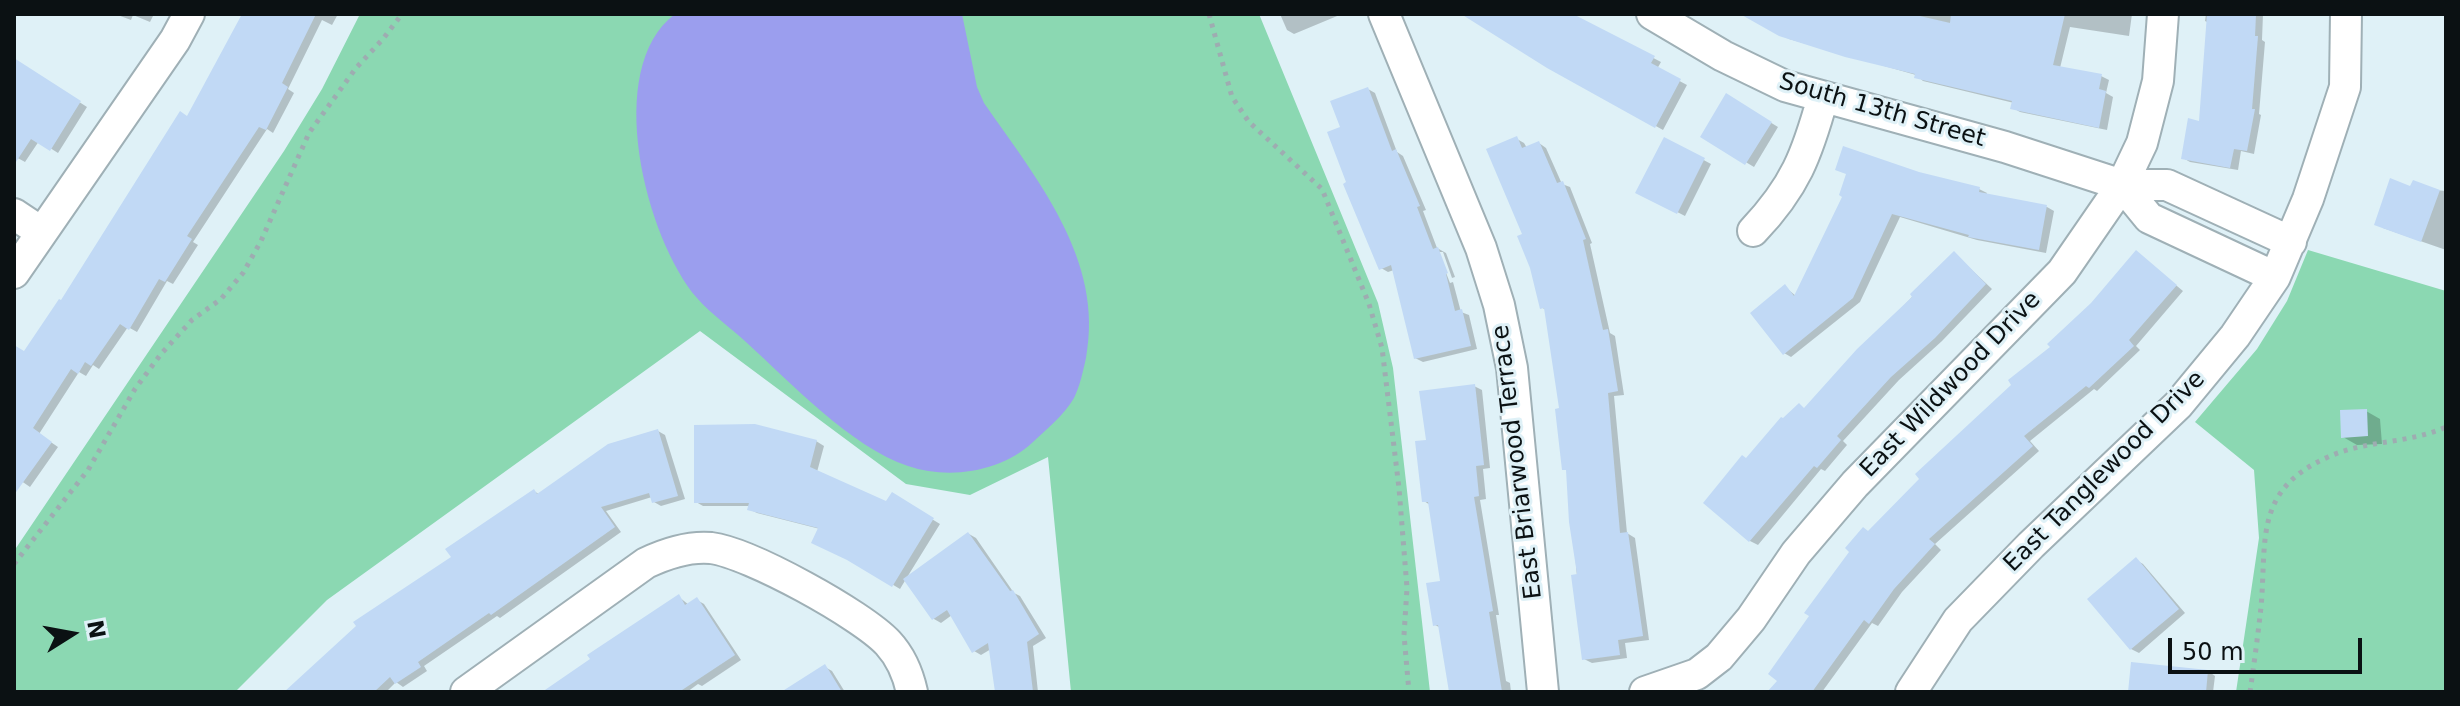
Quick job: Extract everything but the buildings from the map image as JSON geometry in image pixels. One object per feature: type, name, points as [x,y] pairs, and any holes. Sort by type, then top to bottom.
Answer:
[{"type":"street","points":[[14,273],[175,40],[189,14]]},
{"type":"street","name":"East Briarwood Terrace","points":[[1384,14],[1481,248],[1499,305],[1512,368],[1543,692]]},
{"type":"street","name":"South 13th Street","points":[[1652,14],[1723,56],[1785,86],[2031,154],[2122,185],[2167,185],[2291,242]]},
{"type":"street","name":"East Wildwood Drive","points":[[1653,690],[1697,674],[1719,657],[1751,619],[1796,553],[1855,484],[2062,272],[2122,185],[2142,143],[2158,81],[2163,14]]},
{"type":"street","name":"East Tanglewood Drive","points":[[1911,692],[1958,620],[2031,545],[2178,405],[2235,336],[2275,277],[2308,199],[2345,87],[2346,14]]},
{"type":"street","points":[[1753,231],[1785,195],[1800,169],[1823,97]]},
{"type":"street","points":[[2122,185],[2149,218],[2275,277]]},
{"type":"street","points":[[2186,236],[2203,201]]},
{"type":"street","points":[[14,214],[41,232]]},
{"type":"street","points":[[466,692],[646,563],[689,548],[729,552],[783,576],[873,629],[891,645],[908,673],[912,692]]},
{"type":"path","points":[[14,564],[88,470],[127,402],[161,354],[192,320],[221,299],[243,273],[261,241],[309,133],[356,68],[402,14]]},
{"type":"path","points":[[1209,14],[1232,97],[1249,122],[1322,189],[1369,304],[1382,348],[1406,576],[1404,635],[1409,692]]},
{"type":"path","points":[[2250,692],[2261,605],[2262,546],[2267,519],[2276,501],[2305,470],[2329,456],[2409,440],[2446,427]]},
{"type":"green space","points":[[360,14],[1259,14],[1378,303],[1393,368],[1430,692],[1071,692],[1048,457],[970,495],[906,484],[700,331],[327,600],[235,692],[14,692],[14,551],[284,151],[322,89]]},
{"type":"green space","points":[[2308,250],[2446,291],[2446,692],[2236,692],[2259,538],[2254,470],[2195,422],[2257,349],[2287,301]]},
{"type":"water","points":[[675,14],[962,14],[977,87],[984,103],[1025,161],[1062,222],[1076,254],[1085,287],[1089,322],[1086,358],[1078,389],[1055,422],[1033,442],[1006,460],[957,472],[924,470],[887,457],[822,412],[697,298],[678,271],[648,197],[636,112],[640,73],[653,40]]}]
